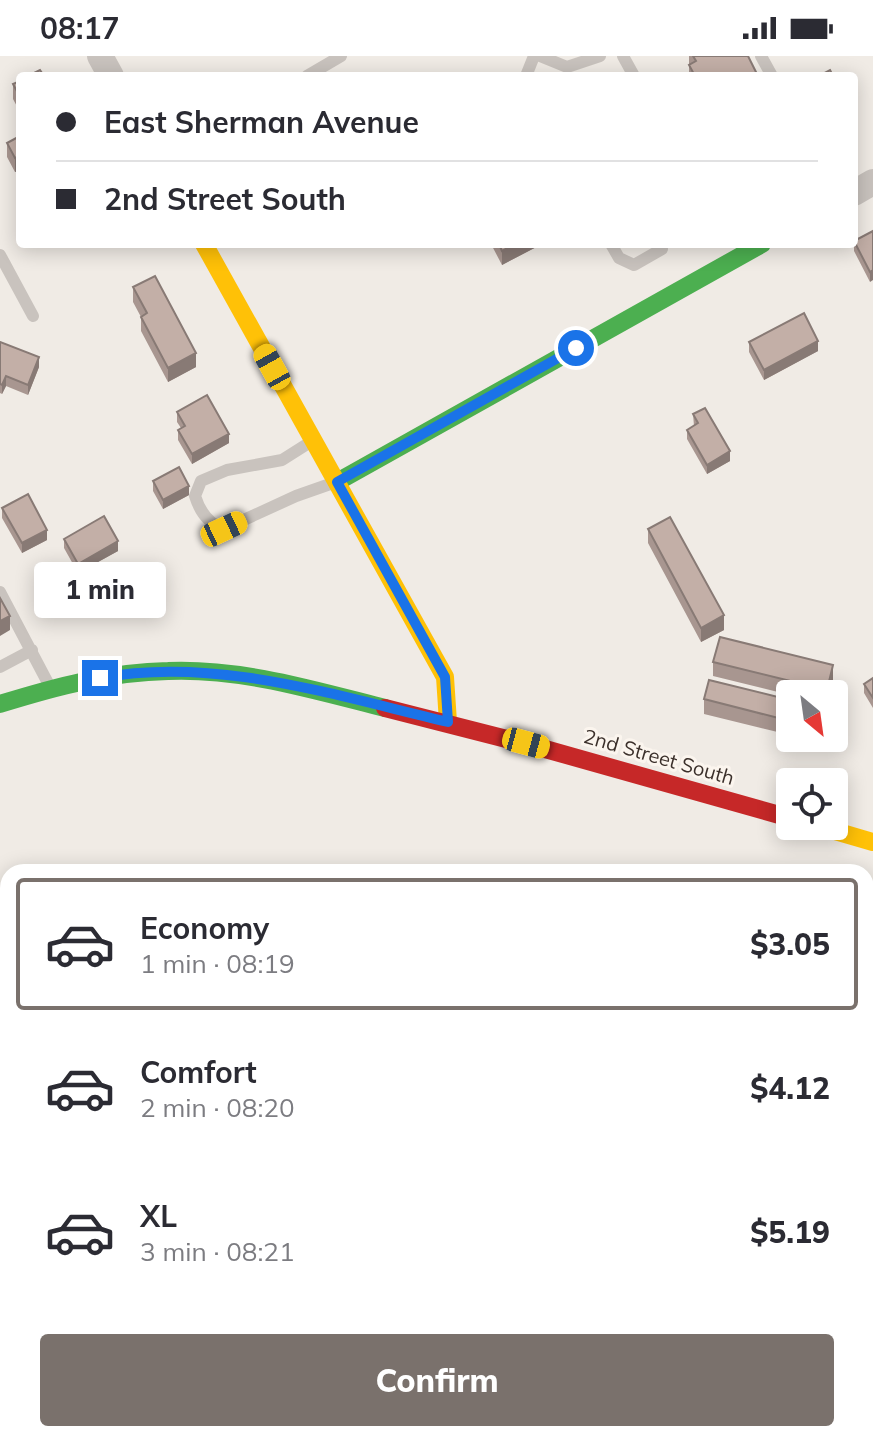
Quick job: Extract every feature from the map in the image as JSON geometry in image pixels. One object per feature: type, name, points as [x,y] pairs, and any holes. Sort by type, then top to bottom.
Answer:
[{"type":"street","points":[[206,248],[445,677],[448,722]]},
{"type":"street","points":[[337,482],[731,252]]},
{"type":"street","name":"2nd Street South","points":[[0,704],[51,688],[123,674],[196,671],[282,683],[448,722],[776,814]]},
{"type":"street","points":[[848,835],[873,842]]},
{"type":"lane","points":[[314,72],[341,56]]},
{"type":"lane","points":[[540,56],[569,72],[600,56]]},
{"type":"lane","points":[[613,248],[619,258],[634,265],[661,248]]},
{"type":"lane","points":[[0,255],[33,316]]},
{"type":"lane","points":[[313,441],[282,460],[227,470],[201,481],[195,496],[200,511],[214,526],[224,529],[296,496],[337,482]]},
{"type":"lane","points":[[0,592],[51,688]]},
{"type":"lane","points":[[0,667],[32,650]]},
{"type":"building","points":[[693,56],[748,56],[756,72],[693,72],[689,65],[696,61]]},
{"type":"building","points":[[16,138],[16,158],[15,158],[7,143]]},
{"type":"building","points":[[873,231],[873,270],[870,272],[858,248],[858,239]]},
{"type":"building","points":[[155,276],[196,353],[168,368],[141,317],[147,313],[133,287]]},
{"type":"building","points":[[804,313],[818,341],[764,370],[749,342]]},
{"type":"building","points":[[0,342],[39,357],[28,385],[6,376],[0,384]]},
{"type":"building","points":[[207,395],[229,434],[192,454],[178,430],[185,426],[177,412]]},
{"type":"building","points":[[705,408],[730,451],[707,465],[687,430],[698,423],[693,414]]},
{"type":"building","points":[[179,467],[189,486],[163,500],[153,481]]},
{"type":"building","points":[[28,494],[47,530],[22,543],[2,508]]},
{"type":"building","points":[[104,516],[118,541],[78,564],[64,539]]},
{"type":"building","points":[[670,517],[724,615],[701,628],[648,529]]},
{"type":"building","points":[[0,598],[10,616],[0,621]]},
{"type":"building","points":[[720,637],[833,665],[829,680],[786,680],[713,662]]},
{"type":"building","points":[[873,678],[873,698],[864,684]]},
{"type":"building","points":[[709,680],[776,697],[776,717],[704,699]]},
{"type":"traffic: fast","points":[[337,482],[755,248]]},
{"type":"traffic: fast","points":[[0,704],[104,677],[195,671],[277,682],[385,708]]},
{"type":"traffic: slow","points":[[206,248],[445,677],[448,722]]},
{"type":"traffic: slow","points":[[848,835],[873,842]]},
{"type":"traffic: jam","points":[[385,708],[538,747],[776,814]]},
{"type":"route","points":[[100,678],[196,671],[282,683],[448,722],[445,677],[337,482],[576,348]]}]
